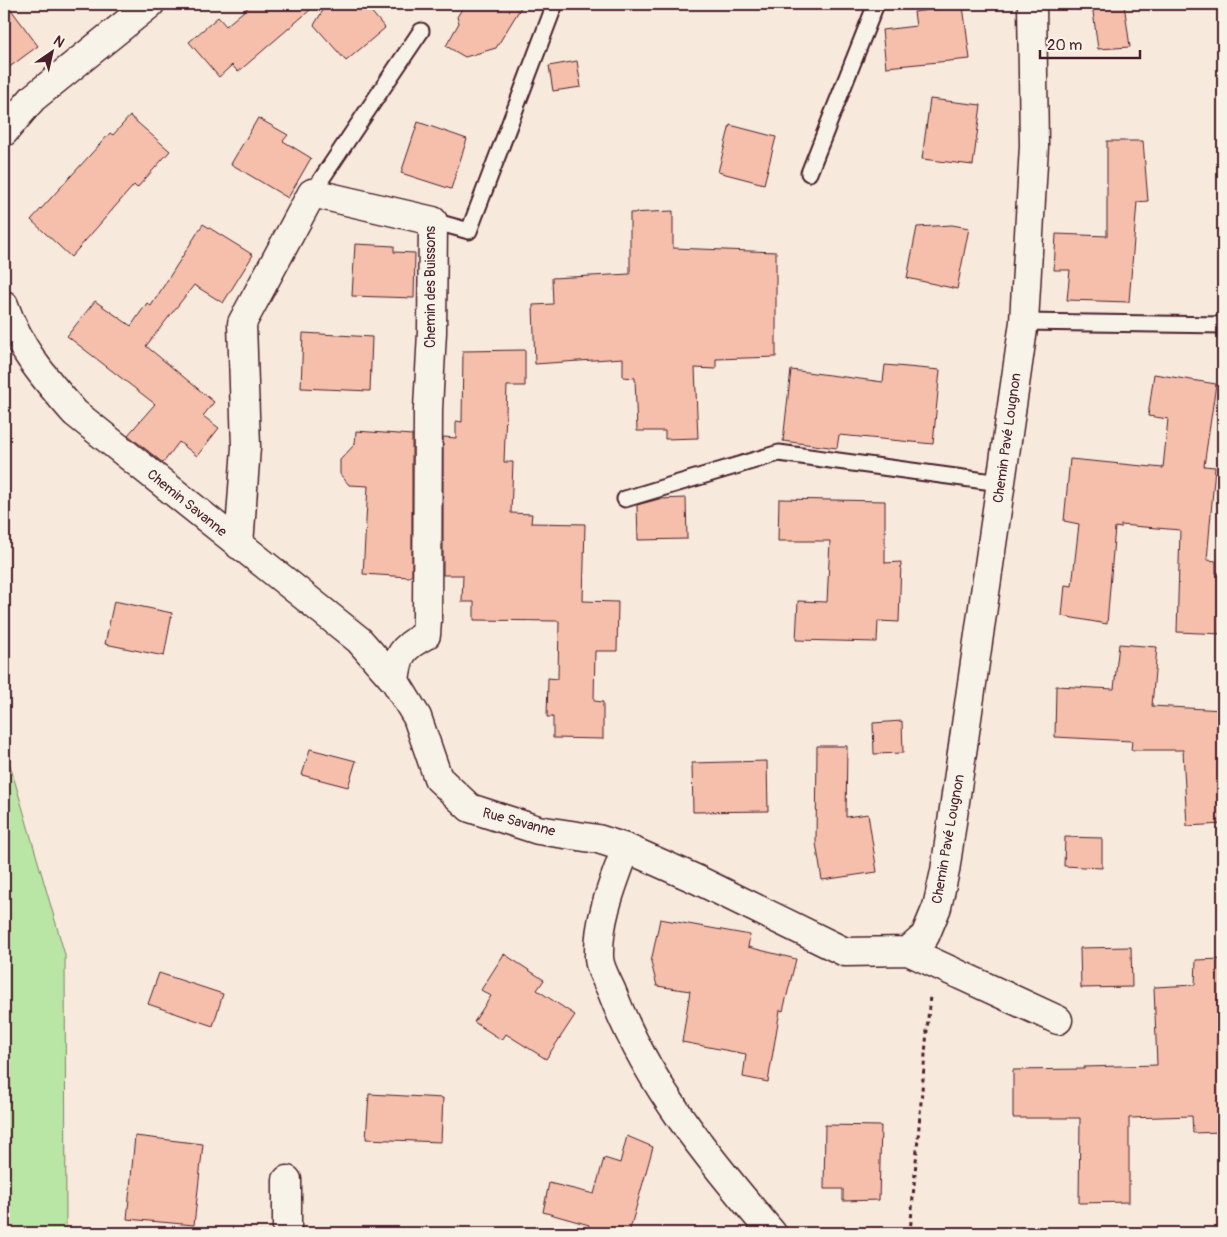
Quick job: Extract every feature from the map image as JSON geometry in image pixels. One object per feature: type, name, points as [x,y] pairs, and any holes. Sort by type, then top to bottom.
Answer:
[{"type":"street","points":[[4,132],[33,98],[150,4]]},
{"type":"street","name":"Chemin Pavé Lougnon","points":[[908,951],[925,936],[937,907],[945,871],[1024,322],[1034,146],[1032,4]]},
{"type":"street","points":[[239,545],[246,448],[242,323],[312,193]]},
{"type":"street","name":"Chemin des Buissons","points":[[312,193],[432,221],[432,332],[428,409],[426,635],[408,648],[397,660],[395,681]]},
{"type":"street","name":"Chemin Savanne","points":[[4,304],[8,318],[36,368],[75,414],[360,640],[395,681]]},
{"type":"street","name":"Rue Savanne","points":[[395,681],[417,717],[438,778],[470,808],[538,830],[598,839],[626,848]]},
{"type":"street","points":[[772,1233],[722,1174],[663,1095],[625,1027],[599,958],[606,899],[626,848],[698,880],[844,952],[908,951],[1058,1020]]},
{"type":"street","points":[[287,1180],[287,1233]]},
{"type":"lane","points":[[432,221],[469,230],[555,4]]},
{"type":"lane","points":[[809,173],[876,4]]},
{"type":"lane","points":[[312,193],[421,31]]},
{"type":"lane","points":[[1024,322],[1223,325]]},
{"type":"lane","points":[[624,499],[779,453],[1000,483]]},
{"type":"path","points":[[910,1233],[935,964]]},
{"type":"green space","points":[[4,744],[65,955],[66,1233],[4,1233]]},
{"type":"building","points":[[4,4],[7,4],[38,46],[4,71]]},
{"type":"building","points":[[252,4],[317,4],[238,72],[232,65],[219,77],[189,42],[218,17],[226,26]]},
{"type":"building","points":[[327,4],[365,4],[385,28],[346,61],[314,25]]},
{"type":"building","points":[[465,4],[523,4],[496,48],[465,57],[446,46],[459,23],[457,17]]},
{"type":"building","points":[[1092,4],[1124,4],[1130,47],[1098,49]]},
{"type":"building","points":[[963,6],[970,59],[886,67],[882,30],[916,26],[914,12]]},
{"type":"building","points":[[577,61],[581,87],[553,91],[549,66]]},
{"type":"building","points":[[930,99],[981,105],[973,165],[922,159]]},
{"type":"building","points":[[130,116],[170,151],[137,188],[134,185],[71,257],[31,220],[110,133],[113,135]]},
{"type":"building","points":[[258,118],[288,135],[283,141],[311,158],[288,198],[231,164]]},
{"type":"building","points":[[418,122],[467,139],[451,189],[401,173]]},
{"type":"building","points":[[730,125],[776,137],[764,184],[718,172]]},
{"type":"building","points":[[1107,141],[1143,141],[1148,201],[1137,202],[1129,302],[1067,300],[1070,270],[1054,270],[1056,234],[1107,236]]},
{"type":"building","points":[[673,211],[673,248],[776,252],[776,357],[716,359],[716,369],[695,368],[698,438],[665,439],[665,431],[637,431],[635,378],[623,377],[623,358],[535,364],[533,305],[553,304],[552,278],[630,274],[630,213]]},
{"type":"building","points":[[203,224],[253,255],[223,303],[194,285],[146,346],[214,402],[203,416],[219,428],[197,456],[179,442],[163,463],[128,435],[155,404],[67,336],[95,301],[131,326],[147,303],[151,306]]},
{"type":"building","points":[[952,225],[969,228],[957,289],[907,278],[917,227]]},
{"type":"building","points":[[355,244],[394,246],[394,252],[415,253],[414,298],[352,296]]},
{"type":"building","points":[[303,333],[372,337],[370,391],[301,388]]},
{"type":"building","points":[[525,350],[525,386],[507,386],[504,462],[513,462],[511,513],[532,514],[531,523],[585,524],[583,601],[618,602],[617,651],[595,651],[594,701],[603,702],[603,739],[553,738],[553,717],[547,717],[548,678],[558,679],[559,621],[474,620],[474,602],[462,602],[463,575],[443,575],[443,437],[456,438],[456,421],[462,422],[463,351]]},
{"type":"building","points":[[885,365],[940,370],[933,444],[839,435],[837,448],[783,441],[791,370],[883,382]]},
{"type":"building","points":[[1154,374],[1216,384],[1204,466],[1215,467],[1207,560],[1216,561],[1216,573],[1223,573],[1223,634],[1177,632],[1180,530],[1121,525],[1121,528],[1115,527],[1107,624],[1062,616],[1065,585],[1072,586],[1079,524],[1064,521],[1070,459],[1163,468],[1168,419],[1148,416]]},
{"type":"building","points":[[356,431],[412,435],[412,575],[409,577],[363,574],[368,486],[349,485],[340,474],[340,460],[355,444]]},
{"type":"building","points":[[686,498],[687,539],[638,540],[637,505],[659,499]]},
{"type":"building","points":[[779,499],[885,501],[885,563],[901,562],[899,622],[878,621],[877,642],[796,640],[798,601],[827,602],[830,541],[778,541]]},
{"type":"building","points":[[114,601],[172,613],[164,656],[105,644]]},
{"type":"building","points":[[1119,644],[1157,647],[1152,706],[1223,710],[1223,824],[1187,826],[1183,750],[1131,750],[1132,741],[1055,737],[1056,686],[1114,689]]},
{"type":"building","points":[[902,721],[903,753],[874,754],[873,723]]},
{"type":"building","points":[[817,746],[847,746],[846,817],[868,814],[877,872],[822,880],[816,843]]},
{"type":"building","points":[[310,749],[356,761],[348,787],[302,775]]},
{"type":"building","points":[[767,761],[768,811],[693,812],[692,763]]},
{"type":"building","points":[[1065,837],[1102,838],[1102,868],[1064,866]]},
{"type":"building","points":[[660,919],[750,935],[748,947],[796,959],[783,1011],[780,1010],[768,1082],[743,1077],[746,1054],[682,1042],[690,991],[657,986],[651,962]]},
{"type":"building","points":[[1131,947],[1132,987],[1081,988],[1080,948]]},
{"type":"building","points":[[504,954],[544,980],[537,990],[575,1015],[546,1059],[506,1034],[502,1040],[474,1022],[491,996],[481,990]]},
{"type":"building","points":[[1223,959],[1223,1132],[1193,1133],[1192,1116],[1129,1118],[1129,1202],[1079,1203],[1080,1118],[1013,1118],[1013,1070],[1157,1065],[1154,987],[1195,985],[1196,960]]},
{"type":"building","points":[[159,973],[223,994],[213,1026],[148,1004]]},
{"type":"building","points":[[369,1094],[443,1098],[441,1142],[366,1139]]},
{"type":"building","points":[[825,1125],[881,1126],[879,1200],[843,1201],[843,1189],[824,1189]]},
{"type":"building","points":[[135,1136],[203,1144],[194,1225],[127,1219]]},
{"type":"building","points":[[627,1136],[653,1147],[629,1233],[586,1233],[589,1225],[543,1212],[549,1183],[594,1194],[604,1158],[620,1163]]}]
